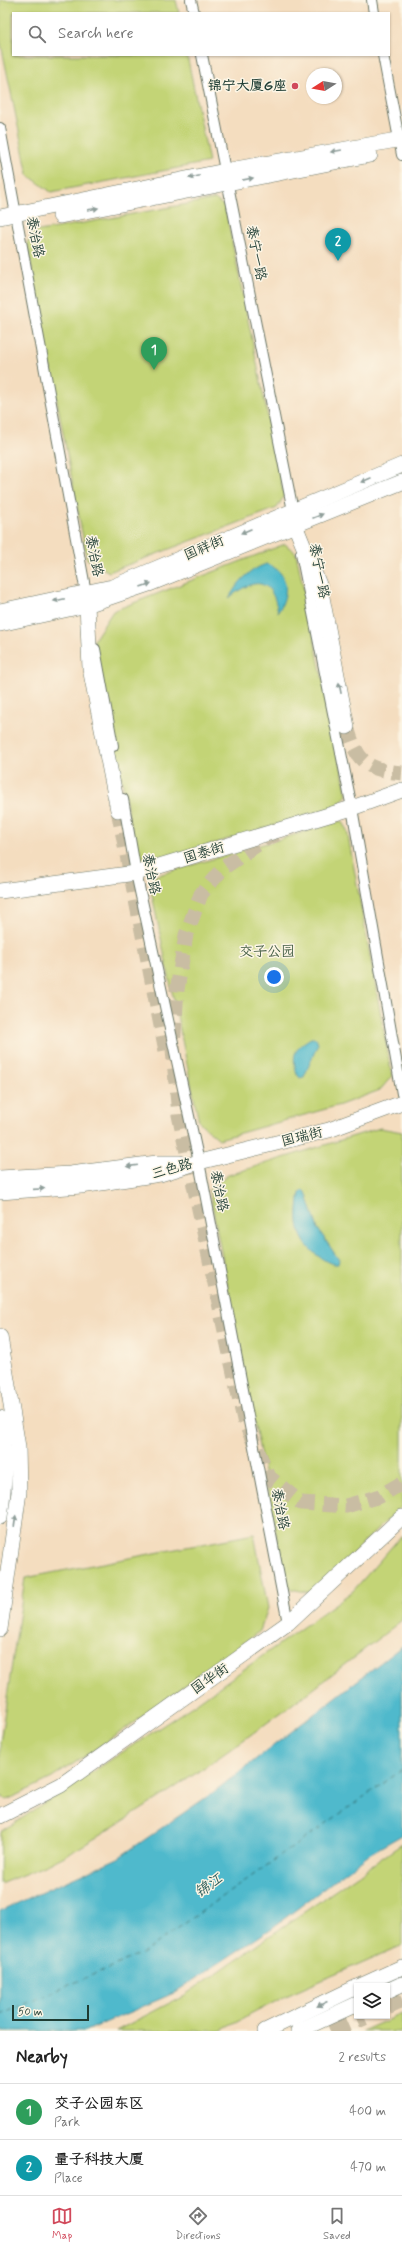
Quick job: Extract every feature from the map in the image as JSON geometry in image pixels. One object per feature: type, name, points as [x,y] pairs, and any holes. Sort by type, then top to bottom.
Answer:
[{"type":"street","points":[[191,0],[194,12]]},
{"type":"street","points":[[372,0],[374,12]]},
{"type":"street","name":"泰宁一路","points":[[202,56],[352,808],[402,1094]]},
{"type":"street","points":[[0,227],[17,219],[226,177],[401,147],[383,56]]},
{"type":"street","name":"泰治路","points":[[0,128],[136,873],[199,1162],[288,1624]]},
{"type":"street","points":[[0,217],[17,219]]},
{"type":"street","name":"国祥街","points":[[294,518],[402,465]]},
{"type":"street","name":"国祥街","points":[[0,624],[87,600],[112,587],[294,518],[402,482]]},
{"type":"street","points":[[294,518],[320,587],[347,727]]},
{"type":"street","points":[[87,600],[90,668],[118,810]]},
{"type":"street","name":"国祥街","points":[[0,612],[87,600]]},
{"type":"street","name":"国泰街","points":[[0,891],[136,873],[352,808],[402,790]]},
{"type":"street","name":"国瑞街","points":[[199,1162],[329,1130],[402,1104]]},
{"type":"street","name":"三色路","points":[[0,1178],[70,1174],[157,1163],[199,1162]]},
{"type":"street","name":"三色路","points":[[0,1192],[81,1186],[160,1174],[199,1162]]},
{"type":"street","points":[[0,1337],[18,1446],[19,1492],[0,1629]]},
{"type":"street","points":[[0,1418],[5,1446],[3,1498],[0,1517]]},
{"type":"street","name":"国华街","points":[[0,1816],[61,1785],[288,1624],[402,1517]]},
{"type":"street","points":[[367,1983],[402,1967]]},
{"type":"street","points":[[390,1990],[402,1984]]},
{"type":"street","points":[[264,2031],[354,1989]]},
{"type":"street","points":[[298,2031],[322,2026],[354,2006]]},
{"type":"green space","points":[[0,0],[176,0],[179,12],[12,12],[12,56],[187,56],[209,162],[51,192],[28,175],[0,39]]},
{"type":"green space","points":[[215,199],[225,207],[284,496],[277,508],[109,572],[87,559],[27,243],[34,232]]},
{"type":"green space","points":[[285,544],[296,553],[347,795],[337,806],[150,863],[137,857],[94,640],[113,611]]},
{"type":"green space","name":"交子公园","points":[[341,821],[347,830],[392,1076],[380,1090],[340,1105],[219,1139],[199,1122],[151,890],[155,876]]},
{"type":"green space","points":[[380,1128],[402,1132],[402,1506],[311,1593],[291,1589],[285,1580],[209,1190],[228,1175]]},
{"type":"green space","points":[[254,1534],[268,1608],[260,1631],[118,1734],[52,1778],[7,1800],[0,1794],[0,1743],[25,1578]]},
{"type":"green space","points":[[402,1535],[402,1620],[282,1712],[200,1771],[158,1799],[63,1857],[0,1884],[1,1832],[194,1705],[353,1591]]},
{"type":"green space","points":[[402,1844],[402,1945],[286,1996],[220,2031],[116,2031],[185,1995]]},
{"type":"green space","points":[[402,2014],[402,2031],[362,2031]]},
{"type":"water","points":[[266,564],[274,567],[280,572],[285,584],[284,598],[278,612],[271,592],[261,584],[246,586],[229,598],[244,577]]},
{"type":"water","points":[[311,1038],[316,1038],[318,1044],[304,1077],[300,1078],[297,1074],[294,1061],[296,1052],[303,1043]]},
{"type":"water","points":[[304,1190],[306,1192],[318,1229],[339,1260],[338,1264],[325,1261],[318,1256],[305,1243],[301,1235],[298,1211],[300,1193]]},
{"type":"water","name":"锦江","points":[[402,1646],[402,1835],[369,1854],[272,1928],[174,1993],[86,2031],[0,2031],[0,1911],[118,1858],[211,1794]]},
{"type":"ferry route","points":[[0,2015],[143,1953],[402,1770]]},
{"type":"tunnel","points":[[347,727],[355,748],[364,762],[389,772],[402,773]]},
{"type":"tunnel","points":[[118,810],[167,1056]]},
{"type":"tunnel","points":[[277,834],[267,838],[223,868],[201,894],[186,935],[177,990],[173,1049],[179,1115],[244,1420],[269,1477],[301,1503],[346,1506],[380,1496],[402,1483]]},
{"type":"tunnel","points":[[390,2005],[402,1999]]},
{"type":"tunnel","points":[[330,2031],[357,2019]]},
{"type":"place","name":"锦宁大厦G座","points":[[295,86]]},
{"type":"place","name":"量子科技大厦","points":[[338,261]]},
{"type":"place","name":"交子公园东区","points":[[154,370]]}]
